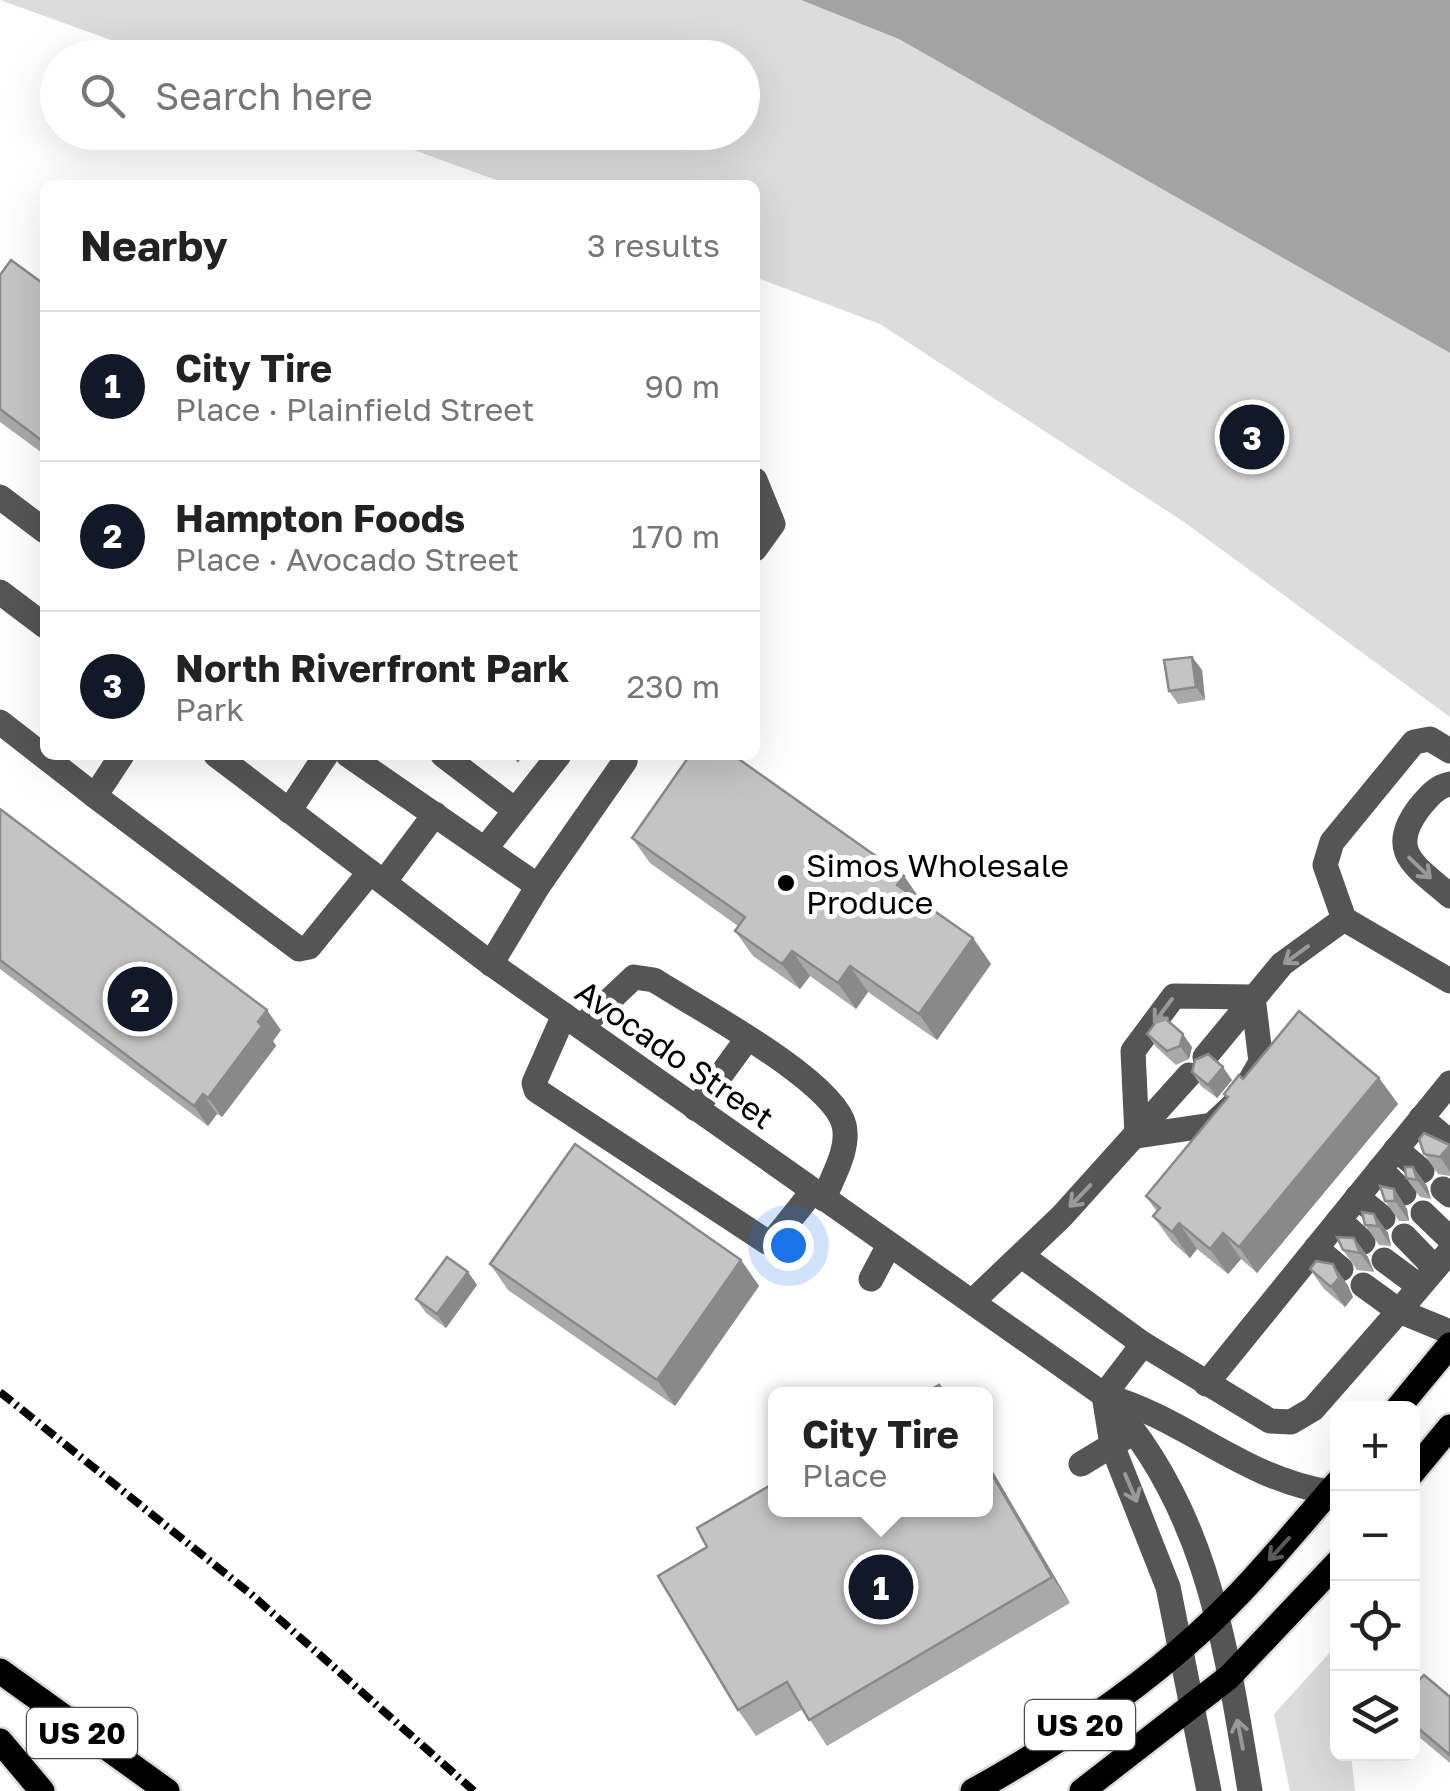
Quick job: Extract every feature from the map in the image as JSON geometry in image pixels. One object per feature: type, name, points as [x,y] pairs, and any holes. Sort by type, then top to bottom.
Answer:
[{"type":"main road","points":[[1404,1401],[1450,1345]]},
{"type":"main road","points":[[1420,1463],[1450,1427]]},
{"type":"main road","name":"US 20","points":[[973,1791],[1082,1724],[1181,1649],[1220,1613],[1330,1490]]},
{"type":"main road","name":"US 20","points":[[1082,1791],[1229,1677],[1330,1570]]},
{"type":"main road","name":"US 20","points":[[0,1672],[167,1791]]},
{"type":"main road","points":[[0,1740],[42,1791]]},
{"type":"street","points":[[760,492],[773,524],[760,542]]},
{"type":"street","points":[[0,497],[40,527]]},
{"type":"street","points":[[0,592],[40,616]]},
{"type":"street","points":[[0,722],[40,753]]},
{"type":"street","points":[[1450,752],[1430,739],[1414,742],[1332,842],[1325,865],[1344,919],[1450,981]]},
{"type":"street","points":[[49,760],[299,948],[309,947],[434,814]]},
{"type":"street","points":[[95,796],[119,760]]},
{"type":"street","name":"Avocado Street","points":[[226,760],[491,964],[1104,1395],[1136,1430],[1194,1539],[1220,1613],[1250,1791]]},
{"type":"street","points":[[290,811],[323,760]]},
{"type":"street","points":[[355,760],[538,886]]},
{"type":"street","points":[[450,760],[515,810]]},
{"type":"street","points":[[485,849],[555,760]]},
{"type":"street","points":[[491,964],[538,886],[625,760]]},
{"type":"street","points":[[1450,784],[1427,798],[1404,829],[1403,843],[1406,854],[1450,896]]},
{"type":"street","points":[[974,1300],[1138,1136],[1282,964],[1344,919]]},
{"type":"street","points":[[634,977],[654,980],[746,1039],[802,1074],[838,1108],[846,1143],[818,1195],[773,1241],[767,1242],[536,1090],[534,1082],[572,1021],[634,977]]},
{"type":"street","points":[[1138,1136],[1133,1051],[1174,996],[1252,997]]},
{"type":"street","points":[[1138,1136],[1212,1126],[1239,1100],[1260,1062],[1252,997]]},
{"type":"street","points":[[696,1108],[746,1039]]},
{"type":"street","points":[[1206,1384],[1450,1082]]},
{"type":"street","points":[[1421,1118],[1450,1142]]},
{"type":"street","points":[[1388,1159],[1422,1172]]},
{"type":"street","points":[[1388,1159],[1404,1193]]},
{"type":"street","points":[[1357,1197],[1383,1218]]},
{"type":"street","points":[[1423,1213],[1450,1239]]},
{"type":"street","points":[[1339,1220],[1363,1242]]},
{"type":"street","points":[[1404,1236],[1435,1268]]},
{"type":"street","points":[[870,1279],[889,1245]]},
{"type":"street","points":[[1316,1248],[1341,1268]]},
{"type":"street","points":[[1022,1256],[1143,1344],[1206,1384],[1270,1421],[1290,1422],[1313,1410],[1435,1268]]},
{"type":"street","points":[[1384,1260],[1435,1268]]},
{"type":"street","points":[[1363,1285],[1400,1311],[1450,1332]]},
{"type":"street","points":[[1143,1344],[1104,1395],[1112,1445],[1164,1572],[1210,1791]]},
{"type":"street","name":"Avocado Street","points":[[1104,1395],[1147,1408],[1264,1476],[1330,1487]]},
{"type":"street","points":[[1080,1464],[1136,1430]]},
{"type":"shaded area","points":[[0,0],[801,0],[899,38],[1450,353],[1450,717],[1184,522],[880,324],[760,279],[760,180],[496,180],[414,150],[760,150],[760,40],[111,40]]},
{"type":"shaded area","points":[[801,0],[1450,0],[1450,353],[899,39]]},
{"type":"shaded area","points":[[1330,1652],[1330,1761],[1352,1761],[1355,1791],[1290,1791],[1274,1714]]},
{"type":"building","points":[[11,260],[40,281],[40,439],[0,409],[0,275]]},
{"type":"building","points":[[1192,657],[1196,687],[1169,691],[1164,660]]},
{"type":"building","name":"Simos Wholesale Produce","points":[[687,760],[740,760],[904,876],[897,885],[973,938],[919,1014],[850,966],[838,983],[792,951],[782,964],[735,931],[745,917],[632,838]]},
{"type":"building","points":[[0,809],[267,1010],[258,1022],[262,1026],[208,1098],[203,1094],[194,1106],[0,960]]},
{"type":"building","points":[[1299,1011],[1379,1078],[1239,1247],[1223,1233],[1210,1249],[1179,1223],[1172,1232],[1153,1216],[1160,1208],[1146,1196],[1228,1097],[1224,1094],[1239,1075],[1243,1079]]},
{"type":"building","points":[[1161,1015],[1183,1034],[1180,1046],[1167,1051],[1147,1034]]},
{"type":"building","points":[[1208,1054],[1223,1067],[1208,1085],[1192,1072],[1195,1060]]},
{"type":"building","points":[[1424,1133],[1450,1145],[1440,1157],[1424,1154],[1419,1139]]},
{"type":"building","points":[[575,1144],[741,1260],[657,1380],[490,1264]]},
{"type":"building","points":[[1405,1167],[1413,1167],[1417,1180],[1406,1178]]},
{"type":"building","points":[[1380,1186],[1394,1189],[1395,1201],[1385,1201]]},
{"type":"building","points":[[1362,1212],[1374,1214],[1378,1226],[1365,1225]]},
{"type":"building","points":[[1337,1237],[1354,1238],[1360,1253],[1343,1250]]},
{"type":"building","points":[[447,1257],[468,1272],[437,1314],[416,1299]]},
{"type":"building","points":[[1316,1261],[1333,1264],[1339,1278],[1331,1287],[1310,1269]]},
{"type":"building","points":[[993,1476],[1052,1577],[809,1720],[787,1682],[738,1710],[658,1576],[707,1547],[697,1528],[768,1487],[768,1517],[993,1517]]},
{"type":"building","points":[[1424,1675],[1450,1697],[1450,1755],[1420,1730],[1420,1679]]},
{"type":"railway","points":[[0,1392],[252,1595],[474,1791]]},
{"type":"place","name":"North Riverfront Park","points":[[1252,437]]},
{"type":"place","name":"Simos Wholesale Produce","points":[[786,883]]},
{"type":"place","name":"Hampton Foods","points":[[140,999]]},
{"type":"place","name":"City Tire","points":[[881,1587]]}]
